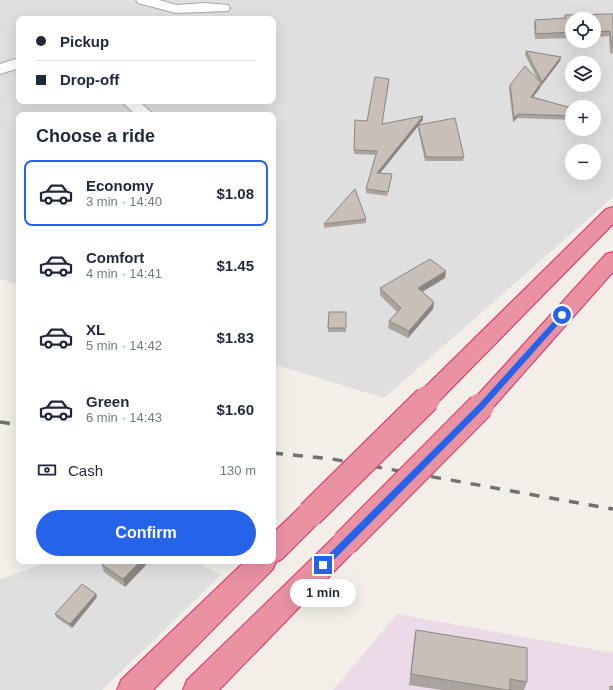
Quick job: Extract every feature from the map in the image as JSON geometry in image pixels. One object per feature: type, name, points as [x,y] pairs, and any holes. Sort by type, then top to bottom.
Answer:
[{"type":"highway","points":[[276,548],[613,212]]},
{"type":"highway","points":[[198,690],[481,406],[613,258]]},
{"type":"highway","points":[[132,690],[260,564]]},
{"type":"street","points":[[143,0],[176,9],[223,8]]},
{"type":"street","points":[[208,16],[237,0]]},
{"type":"street","points":[[0,69],[16,63]]},
{"type":"street","points":[[133,104],[142,112]]},
{"type":"shaded area","points":[[0,0],[613,0],[613,197],[384,398],[276,365],[276,112],[16,112],[16,284],[0,279]]},
{"type":"shaded area","points":[[42,564],[199,564],[221,575],[102,690],[0,690],[0,579]]},
{"type":"shaded area","points":[[397,614],[613,653],[613,690],[333,690]]},
{"type":"building","points":[[601,14],[613,14],[613,48],[610,31],[601,32]]},
{"type":"building","points":[[565,18],[565,32],[536,34],[535,20]]},
{"type":"building","points":[[526,51],[561,57],[542,82]]},
{"type":"building","points":[[525,66],[541,83],[531,97],[565,106],[565,116],[518,114],[514,118],[510,85]]},
{"type":"building","points":[[375,77],[389,79],[382,124],[423,116],[377,173],[392,174],[388,192],[366,189],[377,151],[354,150],[355,120],[367,121]]},
{"type":"building","points":[[455,118],[464,157],[426,157],[418,125]]},
{"type":"building","points":[[355,189],[366,219],[324,224],[344,201]]},
{"type":"building","points":[[430,259],[446,271],[418,288],[434,302],[409,331],[389,321],[401,308],[380,288]]},
{"type":"building","points":[[329,312],[346,312],[346,328],[328,328]]},
{"type":"building","points":[[103,564],[138,564],[123,579],[102,565]]},
{"type":"building","points":[[82,584],[96,594],[70,624],[55,614]]},
{"type":"building","points":[[416,630],[527,648],[527,682],[510,679],[510,690],[507,690],[411,674]]},
{"type":"building","points":[[610,686],[613,687],[613,690],[610,690]]},
{"type":"railway","points":[[0,422],[16,425]]},
{"type":"railway","points":[[276,453],[332,459],[613,509]]},
{"type":"route","points":[[323,565],[481,406],[562,315]]}]
